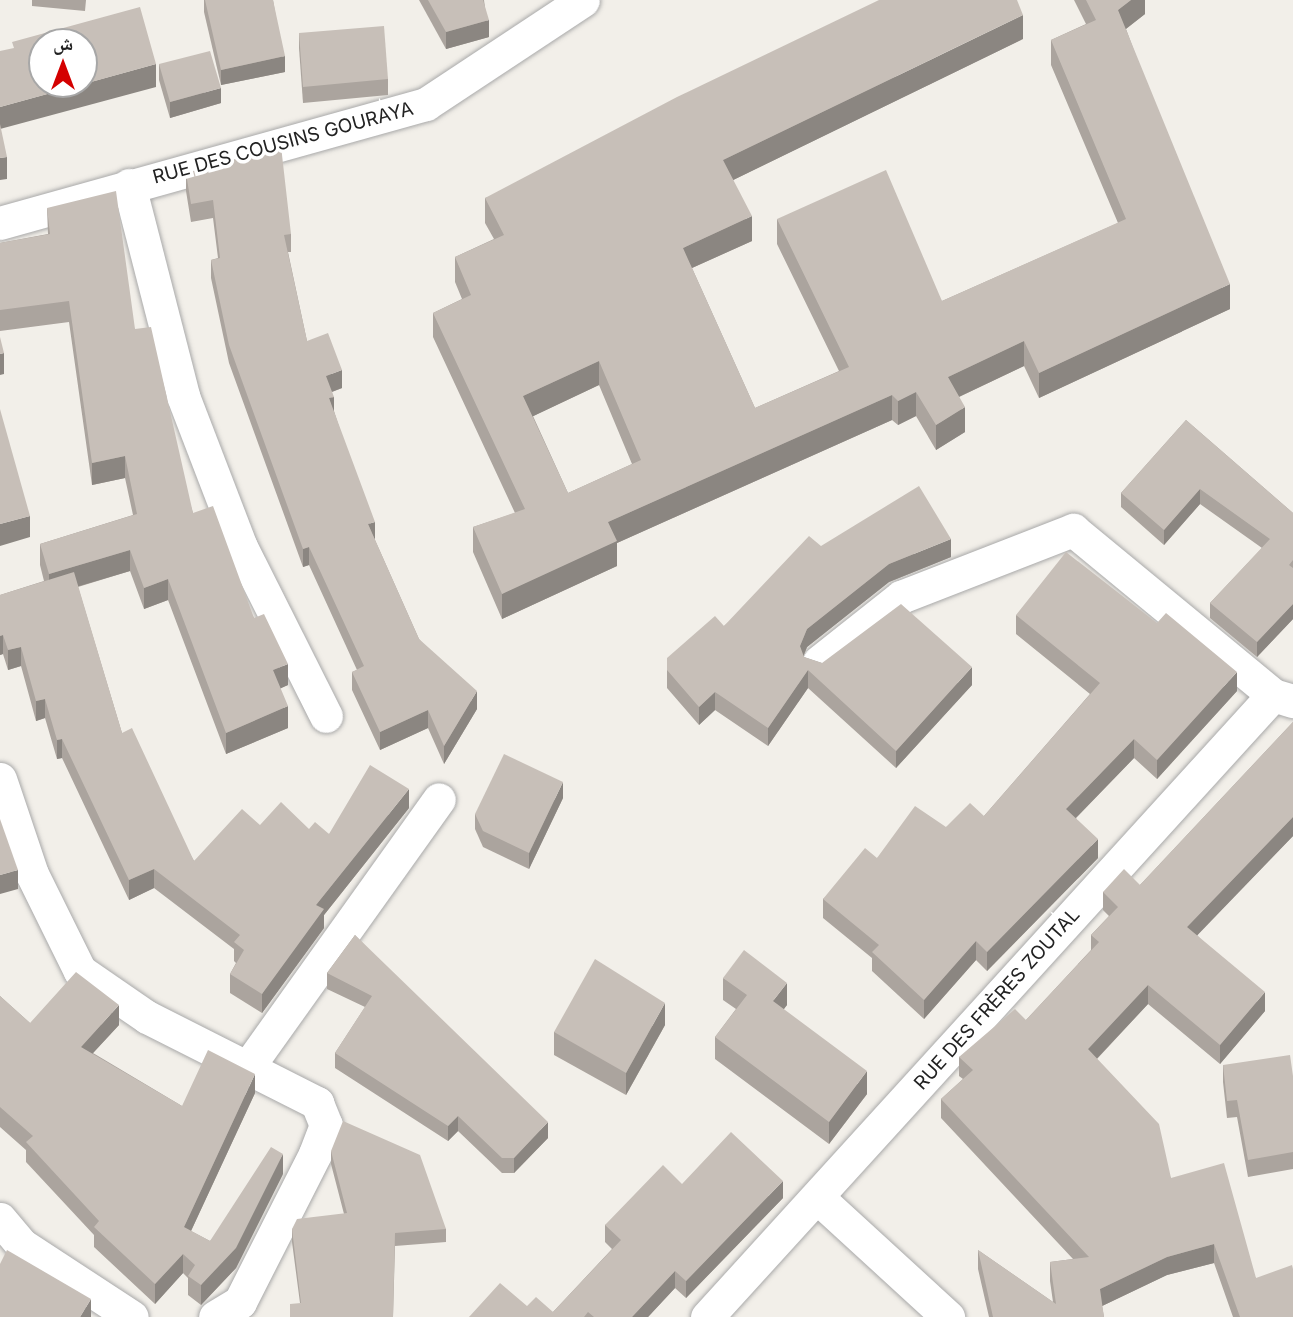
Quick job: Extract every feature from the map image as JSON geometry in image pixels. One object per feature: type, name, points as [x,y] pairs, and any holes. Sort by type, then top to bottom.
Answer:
[{"type":"street","name":"RUE DES COUSINS GOURAYA","points":[[0,223],[128,185],[426,104],[583,0]]},
{"type":"street","points":[[128,185],[183,396],[242,547],[326,716]]},
{"type":"street","points":[[819,663],[901,597],[1073,530],[1283,698]]},
{"type":"street","name":"RUE DES FRÈRES ZOUTAL","points":[[707,1317],[1283,698]]},
{"type":"street","points":[[0,779],[32,874],[80,971],[147,1017],[250,1065],[317,1103],[326,1125],[240,1302],[215,1317]]},
{"type":"street","points":[[250,1065],[439,799]]},
{"type":"street","points":[[817,1197],[948,1317]]},
{"type":"street","points":[[0,1219],[22,1245],[132,1317]]},
{"type":"building","points":[[205,0],[273,0],[285,56],[221,70]]},
{"type":"building","points":[[428,0],[483,0],[489,20],[446,32]]},
{"type":"building","points":[[879,0],[1017,0],[1023,15],[723,160],[752,216],[683,248],[755,408],[849,367],[777,219],[886,170],[942,301],[1126,219],[1051,40],[1096,20],[1086,0],[1131,0],[1118,10],[1230,284],[1039,373],[1024,341],[948,377],[965,407],[936,425],[916,392],[898,401],[892,395],[608,522],[617,541],[502,594],[473,527],[525,509],[433,313],[471,295],[455,257],[504,235],[485,198],[677,97]],"holes":[[[599,361],[641,460],[568,493],[523,396]]]},
{"type":"building","points":[[140,7],[156,64],[98,80],[98,28],[63,28]]},
{"type":"building","points":[[384,26],[388,79],[303,87],[299,33]]},
{"type":"building","points":[[28,38],[28,98],[33,98],[0,107],[0,51],[14,48],[12,42]]},
{"type":"building","points":[[210,51],[221,88],[170,102],[159,64]]},
{"type":"building","points":[[0,124],[7,157],[0,158]]},
{"type":"building","points":[[281,146],[291,234],[284,235],[307,341],[328,333],[342,370],[326,376],[334,397],[329,398],[375,522],[368,524],[419,639],[477,691],[444,746],[428,710],[380,732],[352,672],[364,666],[309,547],[303,549],[229,345],[211,260],[220,258],[213,200],[191,204],[186,173]]},
{"type":"building","points":[[116,191],[135,329],[151,327],[193,513],[213,506],[254,618],[264,614],[288,664],[273,670],[288,706],[226,733],[168,579],[144,588],[130,550],[49,574],[40,544],[137,514],[125,456],[92,463],[69,301],[0,310],[0,243],[50,234],[47,208]]},
{"type":"building","points":[[0,337],[4,353],[0,354]]},
{"type":"building","points":[[0,409],[30,516],[0,524]]},
{"type":"building","points":[[1186,420],[1293,513],[1293,560],[1289,565],[1293,568],[1293,604],[1257,642],[1210,603],[1270,539],[1200,489],[1164,530],[1121,493]]},
{"type":"building","points":[[919,486],[951,539],[889,564],[807,629],[800,646],[804,657],[822,663],[901,604],[972,667],[896,751],[808,670],[768,728],[715,692],[699,707],[667,670],[667,658],[715,616],[724,626],[809,536],[821,546]]},
{"type":"building","points":[[1066,552],[1157,623],[1166,613],[1237,672],[1157,760],[1134,739],[1066,809],[1098,839],[987,952],[976,941],[924,1000],[872,952],[879,945],[823,899],[865,848],[877,858],[915,806],[946,827],[970,803],[984,816],[1100,683],[1016,615]]},
{"type":"building","points":[[74,572],[122,733],[132,728],[194,861],[242,809],[260,825],[281,802],[309,829],[315,822],[329,834],[370,765],[409,789],[316,905],[324,909],[262,994],[230,974],[244,950],[234,942],[240,935],[154,869],[129,880],[62,739],[57,740],[45,699],[36,701],[21,647],[8,650],[3,635],[0,636],[0,595]]},
{"type":"building","points":[[1293,722],[1293,817],[1187,927],[1265,992],[1220,1045],[1148,985],[1088,1049],[1159,1124],[1171,1178],[1224,1163],[1256,1278],[1292,1265],[1293,1317],[1240,1317],[1214,1244],[1167,1257],[1100,1289],[1104,1317],[993,1317],[978,1250],[1056,1304],[1050,1262],[1089,1257],[941,1099],[973,1070],[959,1057],[1015,1009],[1026,1020],[1099,942],[1091,935],[1118,907],[1103,892],[1124,869],[1140,885]]},
{"type":"building","points":[[504,754],[563,782],[529,853],[483,831],[475,814]]},
{"type":"building","points":[[0,819],[18,870],[0,875]]},
{"type":"building","points":[[355,935],[548,1122],[514,1158],[502,1158],[458,1116],[448,1126],[335,1053],[372,996],[327,973]]},
{"type":"building","points":[[744,950],[787,983],[773,1001],[867,1071],[829,1122],[715,1037],[747,995],[723,978]]},
{"type":"building","points":[[595,959],[665,1003],[626,1073],[554,1032]]},
{"type":"building","points":[[76,972],[119,1005],[81,1047],[182,1106],[208,1050],[255,1074],[184,1227],[210,1241],[271,1147],[283,1154],[236,1248],[201,1285],[188,1276],[195,1265],[183,1254],[155,1284],[94,1227],[99,1221],[26,1142],[33,1136],[0,1107],[0,996],[30,1023]]},
{"type":"building","points":[[1290,1055],[1293,1076],[1293,1152],[1248,1160],[1237,1100],[1227,1101],[1223,1065]]},
{"type":"building","points":[[343,1121],[420,1155],[446,1229],[395,1233],[393,1317],[290,1317],[290,1304],[301,1303],[292,1229],[297,1219],[347,1213],[331,1151]]},
{"type":"building","points":[[731,1132],[783,1181],[686,1281],[675,1271],[632,1317],[594,1317],[588,1312],[584,1317],[469,1317],[500,1283],[527,1306],[536,1297],[553,1312],[621,1240],[605,1225],[663,1165],[682,1184]]},
{"type":"building","points":[[7,1250],[91,1299],[80,1317],[0,1317],[0,1264]]}]
